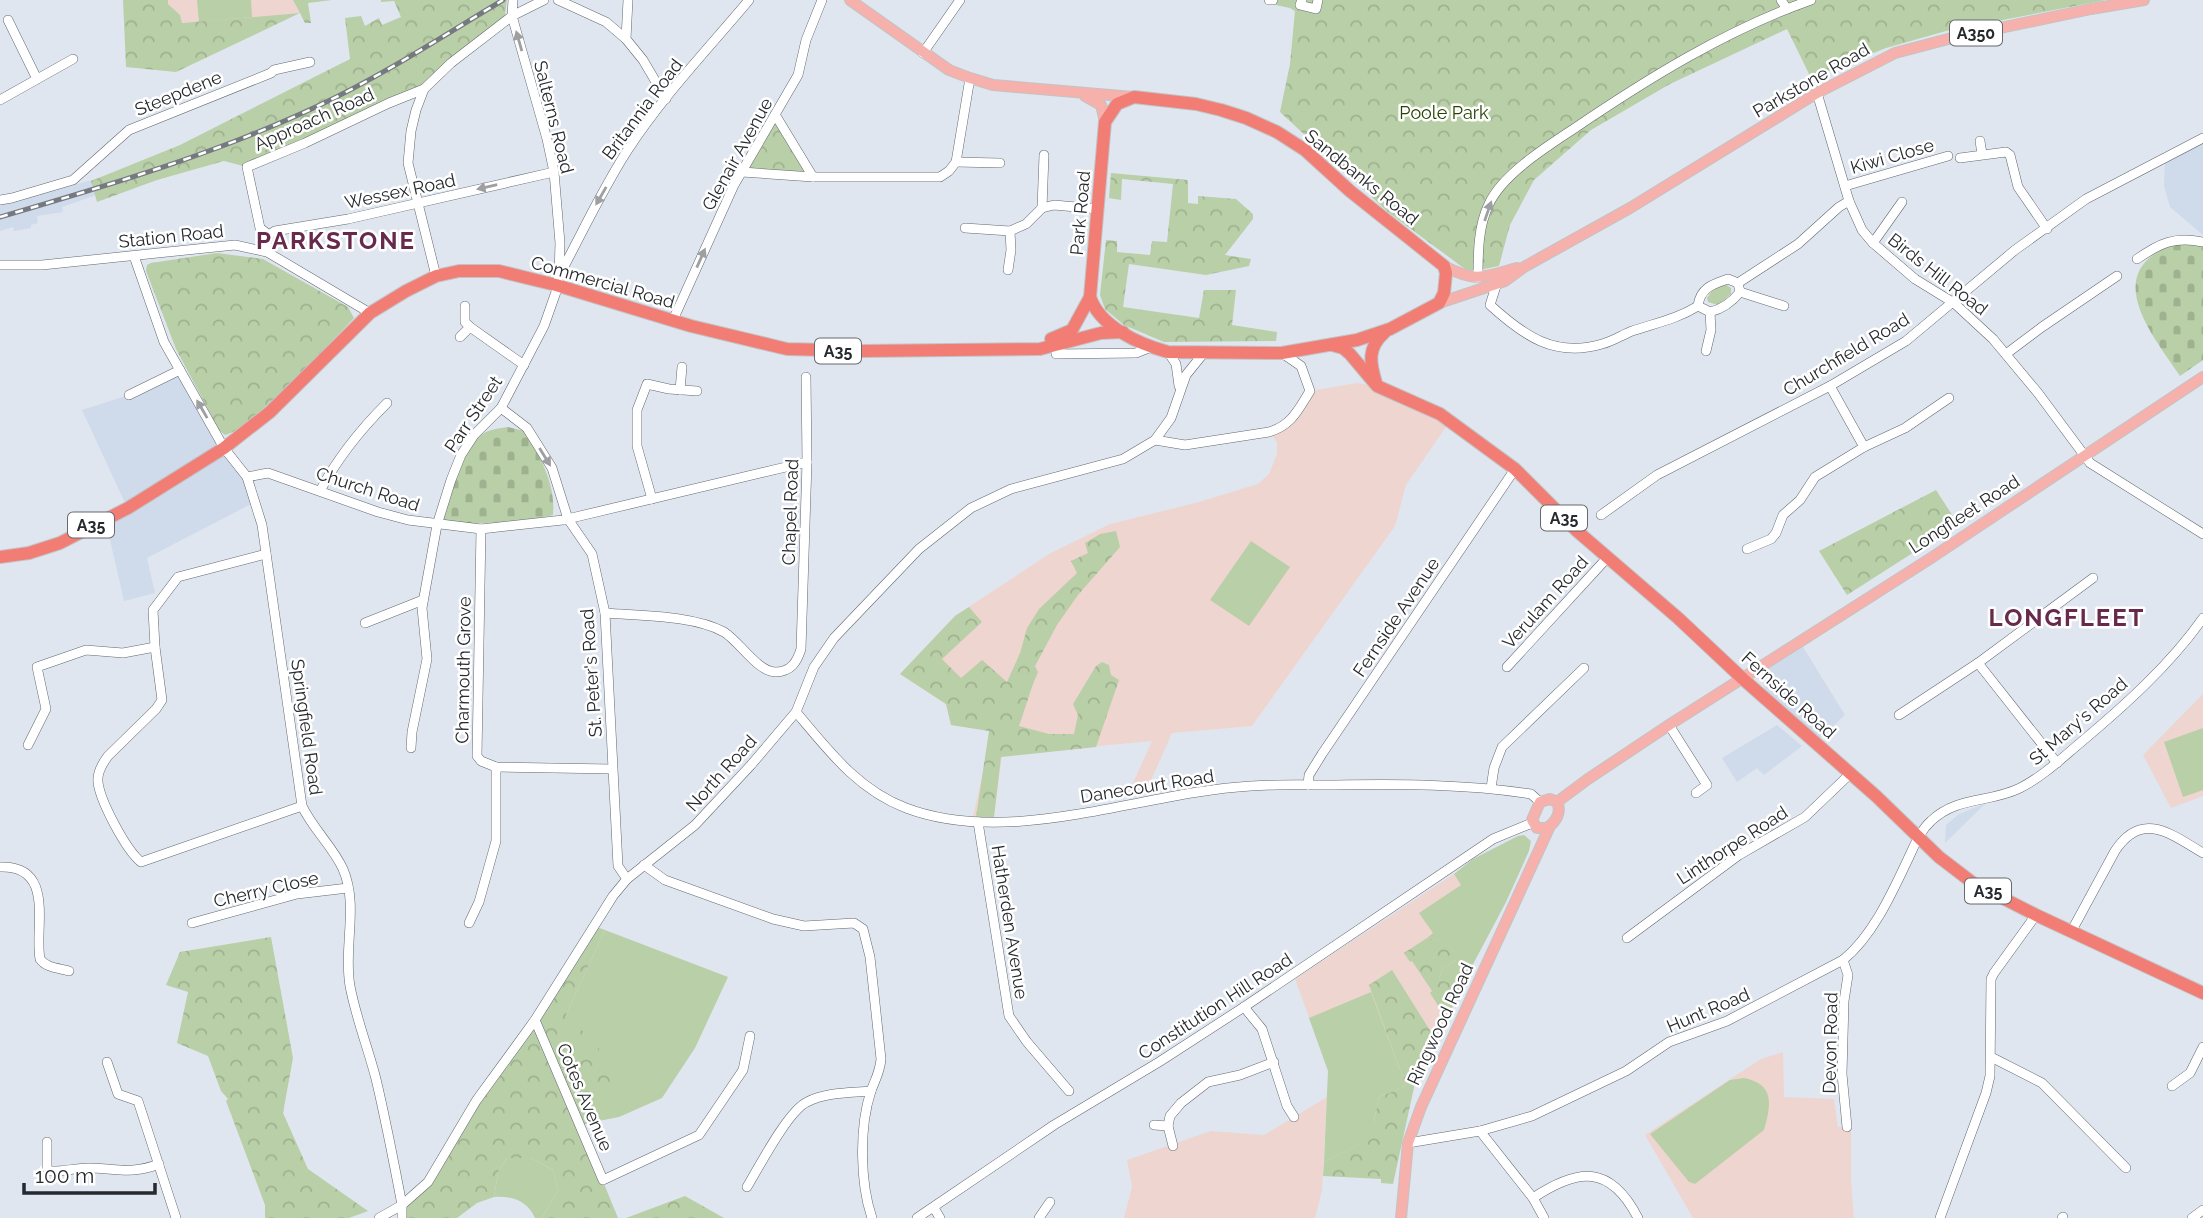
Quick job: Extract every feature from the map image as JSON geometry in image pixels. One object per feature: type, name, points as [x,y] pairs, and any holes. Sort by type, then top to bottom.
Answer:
[{"type":"highway","points":[[1105,122],[1117,104],[1134,97]]},
{"type":"highway","name":"Sandbanks Road","points":[[1134,97],[1196,104],[1221,110],[1246,117],[1277,132],[1305,150],[1343,185],[1444,266]]},
{"type":"highway","name":"Park Road","points":[[1090,297],[1105,122]]},
{"type":"highway","points":[[1438,303],[1444,293],[1444,266]]},
{"type":"highway","name":"Commercial Road","points":[[224,448],[270,412],[370,313],[436,276],[459,271],[499,271],[558,280],[673,320],[787,349],[806,351],[999,351],[1052,347],[1101,332],[1123,332]]},
{"type":"highway","points":[[1090,297],[1102,319],[1123,332]]},
{"type":"highway","name":"Commercial Road","points":[[1032,349],[1072,330],[1090,297]]},
{"type":"highway","name":"Parkstone Road","points":[[1123,332],[1151,347],[1168,352],[1282,353],[1332,345],[1390,329],[1438,303]]},
{"type":"highway","points":[[1377,386],[1370,364],[1371,352],[1381,335],[1390,329]]},
{"type":"highway","name":"Fernside Road","points":[[1332,345],[1343,348],[1350,354],[1377,386],[1440,414],[1515,469],[1606,558],[1678,618],[1851,773],[1918,837],[1973,883],[2203,993]]},
{"type":"highway","name":"A35","points":[[0,557],[29,553],[60,543],[128,508],[224,448]]},
{"type":"main road","name":"Sandbanks Road","points":[[850,0],[949,70],[970,78],[993,85],[1134,97]]},
{"type":"main road","name":"Parkstone Road","points":[[1438,303],[1496,286],[1524,267],[1630,208],[1817,93],[1904,50],[2144,0]]},
{"type":"main road","name":"Sandbanks Road","points":[[1075,92],[1101,105],[1105,122]]},
{"type":"main road","points":[[1444,266],[1465,276],[1478,278]]},
{"type":"main road","name":"Parkstone Road","points":[[1478,278],[1524,267]]},
{"type":"main road","name":"Longfleet Road","points":[[1743,679],[2203,377]]},
{"type":"main road","points":[[1557,802],[1587,779],[1743,679]]},
{"type":"main road","points":[[1532,823],[1542,829],[1550,825],[1560,810],[1557,802],[1550,799],[1540,802],[1532,815],[1532,823],[1538,853]]},
{"type":"main road","name":"Ringwood Road","points":[[1401,1218],[1409,1143],[1434,1076],[1550,825]]},
{"type":"street","name":"Salterns Road","points":[[513,0],[512,16],[554,172],[560,243],[558,280]]},
{"type":"street","points":[[436,276],[408,163],[413,120],[424,89],[451,63],[512,16],[544,0]]},
{"type":"street","points":[[558,0],[606,22],[626,39],[643,60],[666,99]]},
{"type":"street","points":[[626,39],[628,0]]},
{"type":"street","name":"Britannia Road","points":[[558,280],[590,214],[628,150],[666,99],[749,0]]},
{"type":"street","name":"Glenair Avenue","points":[[673,320],[734,185],[798,75],[806,40],[822,0]]},
{"type":"street","points":[[923,53],[960,0]]},
{"type":"street","points":[[1302,0],[1300,5],[1316,9],[1318,0]]},
{"type":"street","points":[[1781,0],[1787,9]]},
{"type":"street","points":[[1478,278],[1478,250],[1488,204],[1499,187],[1541,150],[1677,62],[1811,0]]},
{"type":"street","points":[[8,20],[37,79]]},
{"type":"street","points":[[0,100],[73,59]]},
{"type":"street","name":"Steepdene","points":[[0,200],[73,180],[129,130],[263,73],[310,62]]},
{"type":"street","points":[[742,172],[813,177],[940,177],[956,162],[970,78]]},
{"type":"street","name":"Approach Road","points":[[270,235],[260,228],[247,167],[424,89]]},
{"type":"street","name":"Birds Hill Road","points":[[1817,93],[1849,201],[1862,230],[1873,243],[1915,279],[1954,303],[1976,322],[2038,393],[2090,463],[2203,534]]},
{"type":"street","points":[[776,116],[813,177]]},
{"type":"street","name":"Churchfield Road","points":[[1601,515],[1657,475],[1830,386],[1906,341],[2015,250],[2086,199],[2203,138]]},
{"type":"street","points":[[1980,141],[1982,154]]},
{"type":"street","points":[[1961,158],[2001,151],[2010,155],[2018,187],[2047,229]]},
{"type":"street","points":[[1042,208],[1044,155]]},
{"type":"street","name":"Kiwi Close","points":[[1846,186],[1948,156]]},
{"type":"street","points":[[956,162],[1000,163]]},
{"type":"street","name":"Wessex Road","points":[[270,235],[275,231],[348,219],[554,172]]},
{"type":"street","points":[[1698,306],[1710,312],[1721,309],[1739,287],[1798,244],[1849,201]]},
{"type":"street","points":[[1873,243],[1902,202]]},
{"type":"street","points":[[965,228],[1010,231],[1026,224],[1042,208],[1054,205],[1098,209]]},
{"type":"street","points":[[1009,270],[1010,231]]},
{"type":"street","points":[[265,251],[270,235]]},
{"type":"street","points":[[2137,260],[2158,244],[2186,238],[2203,242]]},
{"type":"street","points":[[560,243],[575,246]]},
{"type":"street","name":"Station Road","points":[[0,265],[31,266],[223,245],[265,251],[370,313]]},
{"type":"street","points":[[134,256],[164,342],[224,448],[247,477]]},
{"type":"street","points":[[2006,354],[2117,276]]},
{"type":"street","points":[[1698,306],[1700,295],[1715,283],[1728,279],[1739,287],[1783,306]]},
{"type":"street","name":"Parr Street","points":[[411,748],[427,659],[422,608],[438,525],[461,455],[474,435],[501,408],[544,327],[558,280]]},
{"type":"street","points":[[1496,286],[1490,305],[1512,325],[1546,344],[1574,350],[1604,344],[1632,331],[1667,322],[1698,306]]},
{"type":"street","points":[[465,306],[465,322],[470,327],[524,365]]},
{"type":"street","points":[[1706,351],[1711,330],[1710,312]]},
{"type":"street","points":[[460,337],[470,327]]},
{"type":"street","points":[[1056,354],[1136,353],[1151,347]]},
{"type":"street","points":[[1168,352],[1176,364],[1180,392]]},
{"type":"street","points":[[1155,440],[1185,445],[1282,428],[1293,420],[1310,391],[1301,366],[1282,353]]},
{"type":"street","name":"North Road","points":[[379,1218],[402,1205],[428,1182],[476,1101],[535,1020],[613,895],[644,864],[695,825],[796,712],[814,667],[834,638],[894,572],[971,508],[1011,489],[1123,459],[1155,440],[1171,418],[1186,374],[1203,354]]},
{"type":"street","points":[[680,390],[682,367]]},
{"type":"street","points":[[129,395],[180,370]]},
{"type":"street","name":"Chapel Road","points":[[605,614],[702,624],[722,631],[734,639],[762,668],[771,671],[777,672],[793,666],[798,661],[801,649],[807,462],[806,377]]},
{"type":"street","points":[[652,499],[637,446],[637,410],[646,384],[697,391]]},
{"type":"street","points":[[1830,386],[1864,447]]},
{"type":"street","points":[[1747,549],[1771,539],[1783,515],[1800,500],[1815,477],[1864,447],[1905,429],[1949,398]]},
{"type":"street","points":[[320,491],[335,462],[359,431],[387,403]]},
{"type":"street","name":"St. Peter's Road","points":[[501,408],[527,428],[552,468],[568,519],[592,554],[605,614],[618,866],[627,879]]},
{"type":"street","name":"Church Road","points":[[247,477],[268,473],[378,512],[438,525],[481,529],[568,519],[807,462]]},
{"type":"street","name":"Fernside Avenue","points":[[1308,785],[1309,775],[1322,754],[1515,469]]},
{"type":"street","name":"Springfield Road","points":[[247,477],[266,554],[302,806],[343,869],[348,888],[351,919],[348,969],[351,988],[376,1080],[402,1205],[402,1218]]},
{"type":"street","points":[[1771,511],[1783,515]]},
{"type":"street","name":"Charmouth Grove","points":[[481,529],[477,756],[481,761],[496,767]]},
{"type":"street","points":[[266,554],[178,577],[153,610],[162,700],[108,756],[102,764],[99,777],[102,796],[116,825],[141,862],[302,806]]},
{"type":"street","name":"Verulam Road","points":[[1507,667],[1606,558]]},
{"type":"street","points":[[1899,715],[1978,663],[2093,578]]},
{"type":"street","points":[[365,623],[423,600]]},
{"type":"street","name":"St Mary's Road","points":[[1918,837],[1930,822],[1949,806],[2018,789],[2057,763],[2104,723],[2148,680],[2203,618]]},
{"type":"street","points":[[37,667],[86,650],[122,653],[155,647]]},
{"type":"street","points":[[28,745],[46,709],[32,656]]},
{"type":"street","points":[[1978,663],[2057,763]]},
{"type":"street","points":[[1491,788],[1494,768],[1502,747],[1584,667]]},
{"type":"street","name":"Danecourt Road","points":[[796,712],[860,782],[884,799],[936,817],[978,822],[1044,818],[1250,786],[1446,785],[1531,794],[1540,802]]},
{"type":"street","points":[[1669,725],[1707,785],[1696,793]]},
{"type":"street","points":[[469,923],[480,902],[496,841],[496,767],[612,769]]},
{"type":"street","name":"Linthorpe Road","points":[[1627,939],[1740,855],[1805,817],[1851,773]]},
{"type":"street","name":"Hatherden Avenue","points":[[978,822],[1009,1016],[1027,1042],[1069,1091]]},
{"type":"street","name":"Constitution Hill Road","points":[[917,1218],[1054,1125],[1244,1007],[1493,839],[1532,823]]},
{"type":"street","points":[[2071,932],[2115,851],[2122,840],[2133,832],[2156,828],[2202,851]]},
{"type":"street","name":"Hunt Road","points":[[1409,1143],[1480,1131],[1532,1116],[1626,1071],[1669,1042],[1727,1021],[1843,960],[1857,949],[1868,933],[1918,837]]},
{"type":"street","points":[[644,864],[666,880],[774,919],[804,926],[854,923],[863,929],[870,957],[881,1059],[866,1118],[864,1180],[866,1200],[872,1218]]},
{"type":"street","points":[[0,867],[16,869],[25,874],[38,894],[40,902],[35,956],[43,964],[69,971]]},
{"type":"street","name":"Cherry Close","points":[[192,923],[297,894],[348,888]]},
{"type":"street","points":[[1940,1218],[1986,1094],[1990,1076],[1991,979],[2036,915]]},
{"type":"street","name":"Devon Road","points":[[1843,960],[1847,975],[1842,1074],[1847,1128]]},
{"type":"street","points":[[1244,1007],[1262,1029],[1287,1106],[1294,1117]]},
{"type":"street","name":"Cotes Avenue","points":[[535,1020],[603,1180],[699,1135],[743,1070],[750,1036]]},
{"type":"street","points":[[2172,1086],[2190,1073],[2203,1047]]},
{"type":"street","points":[[1991,1057],[2042,1083],[2126,1168]]},
{"type":"street","points":[[107,1062],[118,1094],[138,1101],[176,1218]]},
{"type":"street","points":[[1173,1146],[1168,1126],[1174,1110],[1208,1082],[1240,1075],[1274,1062]]},
{"type":"street","points":[[747,1187],[788,1122],[806,1102],[824,1096],[871,1091]]},
{"type":"street","points":[[1154,1125],[1168,1126]]},
{"type":"street","points":[[1480,1131],[1533,1198],[1544,1218]]},
{"type":"street","points":[[47,1142],[49,1171],[87,1168],[127,1172],[159,1164]]},
{"type":"street","points":[[1533,1198],[1560,1182],[1582,1175],[1607,1182],[1617,1194],[1628,1199],[1638,1218]]},
{"type":"street","points":[[1039,1218],[1050,1202]]},
{"type":"street","points":[[934,1208],[940,1218]]},
{"type":"street","points":[[2192,1218],[2203,1210]]},
{"type":"shaded area","points":[[168,0],[293,0],[301,13],[182,23],[181,26]]},
{"type":"shaded area","points":[[2203,138],[2203,235],[2170,207],[2164,186],[2165,157]]},
{"type":"shaded area","points":[[129,170],[139,180],[62,207],[63,212],[37,216],[38,223],[31,225],[31,228],[14,231],[13,227],[0,231],[0,205]]},
{"type":"shaded area","points":[[180,370],[238,462],[255,502],[147,558],[155,593],[124,601],[105,518],[127,507],[82,410],[129,395]]},
{"type":"shaded area","points":[[1357,383],[1377,386],[1450,421],[1406,485],[1395,526],[1252,726],[1172,733],[1145,794],[1128,794],[1152,741],[1002,755],[994,817],[973,817],[992,731],[951,725],[946,704],[900,674],[955,616],[1049,554],[1110,524],[1258,484],[1269,474],[1277,454],[1277,442],[1269,432],[1282,428],[1310,391]]},
{"type":"shaded area","points":[[1803,647],[1845,715],[1819,740],[1765,691],[1762,679],[1767,670]]},
{"type":"shaded area","points":[[2203,694],[2203,796],[2171,808],[2143,755]]},
{"type":"shaded area","points":[[1777,725],[1802,746],[1764,775],[1757,768],[1737,782],[1722,758]]},
{"type":"shaded area","points":[[1986,803],[1945,843],[1946,825],[1959,814]]},
{"type":"shaded area","points":[[1454,874],[1475,906],[1498,917],[1459,990],[1415,1083],[1343,1110],[1295,979]]},
{"type":"shaded area","points":[[1783,1052],[1784,1097],[1834,1099],[1838,1127],[1847,1127],[1851,1131],[1854,1218],[1693,1218],[1645,1135],[1761,1059]]},
{"type":"shaded area","points":[[1327,1097],[1322,1190],[1315,1218],[1124,1218],[1132,1187],[1127,1160],[1211,1131],[1264,1135]]},
{"type":"green space","points":[[123,0],[168,0],[168,4],[180,15],[182,23],[300,13],[176,72],[126,67]]},
{"type":"green space","points":[[197,0],[251,0],[252,17],[199,22]]},
{"type":"green space","points":[[293,0],[332,0],[308,3],[311,23],[305,23]]},
{"type":"green space","points":[[381,0],[507,0],[504,22],[424,89],[247,167],[224,161],[157,180],[97,202],[91,181],[180,145],[350,59],[345,18],[361,16],[365,26],[379,18],[382,25],[401,17],[394,1]]},
{"type":"green space","name":"Poole Park","points":[[1269,0],[2106,0],[1946,31],[1886,48],[1811,78],[1787,29],[1670,84],[1591,130],[1534,180],[1510,225],[1499,266],[1469,272],[1388,212],[1280,112],[1290,64],[1295,11],[1271,4]]},
{"type":"green space","points":[[776,116],[813,177],[742,172]]},
{"type":"green space","points":[[1111,173],[1188,180],[1188,203],[1198,204],[1198,196],[1236,199],[1253,214],[1253,219],[1225,255],[1251,259],[1249,266],[1206,275],[1129,264],[1123,307],[1199,318],[1204,290],[1236,290],[1232,325],[1277,332],[1276,341],[1164,342],[1124,325],[1105,309],[1100,295],[1106,240],[1117,241],[1117,252],[1150,255],[1152,241],[1167,242],[1173,184],[1122,179],[1121,200],[1109,198]]},
{"type":"green space","points":[[2174,244],[2203,245],[2203,360],[2180,376],[2146,323],[2138,305],[2136,287],[2139,271],[2152,256]]},
{"type":"green space","points":[[217,253],[263,259],[348,307],[354,318],[271,402],[253,418],[225,435],[219,430],[176,349],[146,271],[147,265],[151,263]]},
{"type":"green space","points":[[1725,284],[1731,288],[1731,294],[1718,305],[1708,302],[1707,298],[1713,289]]},
{"type":"green space","points":[[508,427],[524,431],[541,460],[552,492],[553,515],[520,522],[443,522],[457,472],[469,448],[486,432]]},
{"type":"green space","points":[[1936,490],[1958,524],[1847,595],[1819,551]]},
{"type":"green space","points":[[1116,531],[1120,547],[1078,595],[1057,625],[1035,666],[1038,672],[1019,726],[1049,734],[1074,734],[1078,715],[1073,704],[1096,666],[1102,662],[1109,665],[1111,675],[1119,680],[1096,747],[1001,757],[994,817],[976,817],[989,731],[951,725],[946,704],[900,674],[955,616],[969,607],[982,622],[942,659],[961,678],[982,660],[1007,682],[1020,653],[1027,628],[1039,609],[1077,573],[1071,561],[1088,553],[1085,543],[1100,534]]},
{"type":"green space","points":[[1251,541],[1290,567],[1249,626],[1210,600]]},
{"type":"green space","points":[[2203,728],[2203,790],[2183,797],[2164,742]]},
{"type":"green space","points":[[1524,835],[1531,841],[1529,851],[1506,902],[1463,983],[1449,983],[1439,979],[1442,969],[1457,959],[1437,941],[1427,938],[1433,933],[1419,913],[1461,885],[1454,874],[1473,859]]},
{"type":"green space","points":[[594,926],[605,930],[566,1015],[596,1044],[616,1077],[590,1101],[588,1123],[580,1125],[618,1218],[542,1218],[558,1190],[553,1170],[531,1158],[507,1158],[498,1172],[494,1197],[477,1203],[457,1218],[402,1218],[402,1205],[428,1182]]},
{"type":"green space","points":[[605,930],[728,977],[695,1048],[662,1098],[619,1117],[588,1123],[586,1116],[592,1095],[566,1015]]},
{"type":"green space","points":[[271,937],[293,1058],[283,1113],[308,1169],[368,1211],[349,1218],[265,1218],[265,1205],[226,1101],[228,1099],[221,1091],[208,1056],[177,1043],[188,992],[166,985],[180,952]]},
{"type":"green space","points":[[1443,937],[1454,941],[1458,954],[1457,959],[1442,969],[1439,979],[1449,983],[1463,983],[1451,1010],[1439,1007],[1430,993],[1432,991],[1404,953],[1427,938],[1437,941]]},
{"type":"green space","points":[[1392,970],[1436,1040],[1415,1083],[1393,1184],[1381,1183],[1381,1179],[1323,1176],[1324,1162],[1381,1134],[1374,1120],[1379,1097],[1406,1086],[1369,985]]},
{"type":"green space","points":[[1371,992],[1406,1086],[1379,1097],[1374,1120],[1382,1134],[1324,1162],[1328,1071],[1309,1018]]},
{"type":"green space","points":[[1744,1078],[1754,1081],[1766,1090],[1769,1104],[1764,1130],[1695,1184],[1689,1182],[1650,1134],[1730,1080]]},
{"type":"green space","points":[[507,1158],[531,1158],[553,1170],[558,1190],[542,1218],[535,1218],[528,1207],[518,1200],[494,1197],[498,1172]]},
{"type":"green space","points":[[685,1196],[724,1218],[626,1218]]},
{"type":"railway","points":[[0,217],[163,167],[283,122],[368,80],[503,0]]},
{"type":"district","name":"PARKSTONE","points":[[336,240]]},
{"type":"district","name":"LONGFLEET","points":[[2067,617]]}]
